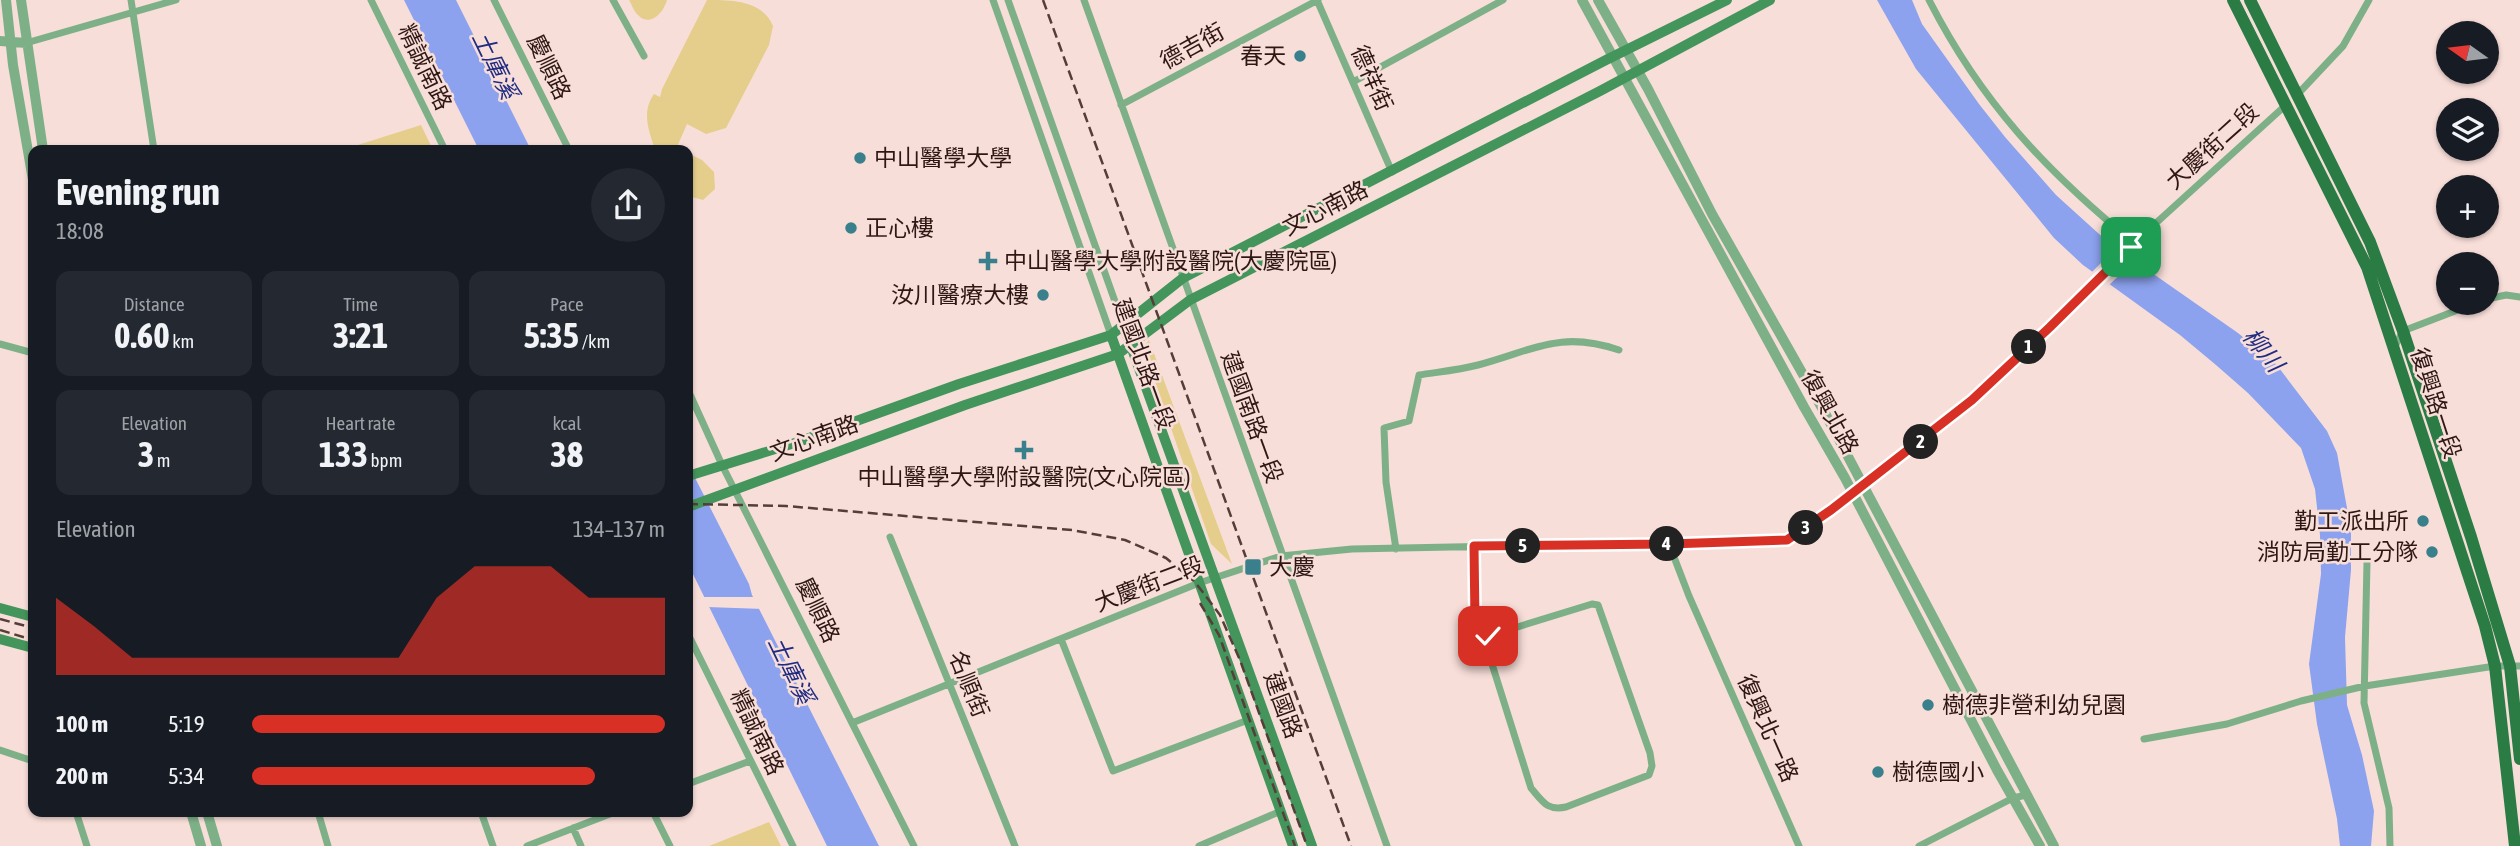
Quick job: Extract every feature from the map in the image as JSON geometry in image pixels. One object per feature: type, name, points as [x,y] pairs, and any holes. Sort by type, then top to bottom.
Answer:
[{"type":"main road","name":"文心南路","points":[[693,474],[798,442],[959,384],[1111,335],[1183,278],[1727,0]]},
{"type":"main road","name":"文心南路","points":[[693,505],[965,405],[1118,354],[1190,300],[1770,0]]},
{"type":"main road","name":"復興路一段","points":[[2233,0],[2370,242],[2403,331],[2515,666],[2520,758]]},
{"type":"main road","name":"復興路一段","points":[[2250,0],[2367,267],[2485,626],[2495,666],[2515,846]]},
{"type":"main road","name":"建國北路一段","points":[[1123,324],[1215,578]]},
{"type":"main road","name":"建國北路一段","points":[[1111,335],[1199,583]]},
{"type":"main road","name":"建國路","points":[[1215,578],[1312,846]]},
{"type":"main road","name":"建國路","points":[[1199,583],[1293,846]]},
{"type":"main road","points":[[0,608],[28,616]]},
{"type":"main road","points":[[0,639],[28,647]]},
{"type":"street","points":[[6,0],[5,42],[28,155]]},
{"type":"street","points":[[21,0],[42,145]]},
{"type":"street","points":[[131,0],[153,145]]},
{"type":"street","points":[[5,42],[26,43],[176,0]]},
{"type":"street","name":"精誠南路","points":[[371,0],[443,145]]},
{"type":"street","name":"慶順路","points":[[494,0],[566,145]]},
{"type":"street","points":[[613,0],[644,56]]},
{"type":"street","name":"建國北路一段","points":[[993,0],[1111,335]]},
{"type":"street","name":"建國北路一段","points":[[1008,0],[1123,324]]},
{"type":"street","points":[[1085,3],[1096,0]]},
{"type":"street","name":"德祥街","points":[[1318,0],[1392,172]]},
{"type":"street","name":"德吉街","points":[[1122,106],[1318,0]]},
{"type":"street","points":[[1353,82],[1503,0]]},
{"type":"street","name":"復興北路","points":[[1582,0],[1853,492],[2040,846]]},
{"type":"street","name":"復興北路","points":[[1598,0],[1712,214],[1826,415],[2054,846]]},
{"type":"street","points":[[1929,0],[1950,41],[2017,135],[2132,245]]},
{"type":"street","name":"大慶街二段","points":[[852,723],[1199,583],[1281,556],[1321,551],[1474,546],[1787,540],[1831,510],[1972,400],[2132,245],[2292,100],[2343,46],[2369,0]]},
{"type":"street","name":"建國南路一段","points":[[1085,3],[1387,846]]},
{"type":"street","points":[[2499,296],[2520,297]]},
{"type":"street","points":[[2395,346],[2403,331],[2445,315]]},
{"type":"street","points":[[1396,549],[1386,482],[1384,428],[1409,421],[1419,375],[1477,365],[1565,340],[1595,342],[1619,349]]},
{"type":"street","points":[[0,344],[28,352]]},
{"type":"street","name":"慶順路","points":[[693,401],[722,465],[914,846]]},
{"type":"street","name":"名順街","points":[[890,537],[1015,846]]},
{"type":"street","name":"復興北一路","points":[[1669,544],[1798,846]]},
{"type":"street","points":[[1474,546],[1475,622],[1488,636]]},
{"type":"street","points":[[2367,562],[2364,703],[2389,808],[2390,846]]},
{"type":"street","points":[[1592,604],[1598,606],[1650,753],[1649,775],[1566,807],[1556,809],[1545,806],[1531,788],[1486,645],[1488,636],[1592,604]]},
{"type":"street","points":[[1061,639],[1113,771],[1248,720]]},
{"type":"street","name":"精誠南路","points":[[693,644],[793,846]]},
{"type":"street","points":[[2144,739],[2227,724],[2301,701],[2365,686],[2495,666],[2515,666]]},
{"type":"street","points":[[0,750],[28,759]]},
{"type":"street","points":[[693,782],[750,761]]},
{"type":"street","points":[[1919,846],[2013,798],[2026,795]]},
{"type":"street","points":[[1199,846],[1281,811]]},
{"type":"street","points":[[78,817],[87,846]]},
{"type":"street","points":[[192,817],[201,846]]},
{"type":"street","points":[[209,817],[217,846]]},
{"type":"street","points":[[319,817],[328,846]]},
{"type":"street","points":[[483,817],[493,846]]},
{"type":"street","points":[[527,846],[602,817]]},
{"type":"street","points":[[656,817],[670,846]]},
{"type":"street","points":[[573,828],[581,846]]},
{"type":"shaded area","points":[[629,0],[667,0],[656,17],[647,20],[637,14]]},
{"type":"shaded area","points":[[707,0],[745,3],[754,6],[768,17],[773,26],[769,45],[726,128],[706,134],[687,124],[678,145],[653,145],[647,122],[648,108],[654,94],[660,97]]},
{"type":"shaded area","points":[[421,125],[431,145],[358,145]]},
{"type":"shaded area","points":[[693,156],[714,172],[715,189],[703,200],[693,197]]},
{"type":"shaded area","points":[[1149,340],[1232,564],[1211,544],[1143,347]]},
{"type":"shaded area","points":[[769,822],[781,846],[709,846]]},
{"type":"water","points":[[404,0],[456,0],[528,145],[476,145]]},
{"type":"water","points":[[1877,0],[1912,0],[1922,24],[1979,104],[2056,195],[2109,243],[2238,333],[2276,364],[2327,431],[2337,453],[2351,530],[2351,570],[2345,637],[2347,705],[2362,755],[2374,811],[2371,846],[2340,846],[2317,724],[2309,664],[2321,574],[2320,535],[2315,489],[2301,448],[2248,393],[2216,365],[2180,335],[2083,265],[2054,238],[1916,69]]},
{"type":"water","points":[[693,474],[879,846],[827,846],[693,574]]},
{"type":"pier","points":[[2118,246],[2137,258],[2107,287],[2092,272]]},
{"type":"pier","points":[[700,597],[757,597],[764,609],[706,609]]},
{"type":"railway","points":[[1043,0],[1351,846]]},
{"type":"railway","points":[[693,504],[786,506],[1072,530],[1125,540],[1166,558],[1195,582],[1220,615],[1240,660],[1307,846]]},
{"type":"railway","points":[[1200,603],[1219,635],[1295,846]]},
{"type":"railway","points":[[0,619],[28,627]]},
{"type":"railway","points":[[0,630],[28,638]]},
{"type":"place","name":"春天","points":[[1300,56]]},
{"type":"place","name":"中山醫學大學","points":[[860,158]]},
{"type":"place","name":"正心樓","points":[[851,228]]},
{"type":"place","name":"中山醫學大學附設醫院(大慶院區)","points":[[988,261]]},
{"type":"place","name":"汝川醫療大樓","points":[[1043,295]]},
{"type":"place","name":"中山醫學大學附設醫院(文心院區)","points":[[1024,450]]},
{"type":"place","name":"勤工派出所","points":[[2423,521]]},
{"type":"place","name":"消防局勤工分隊","points":[[2432,552]]},
{"type":"place","name":"大慶","points":[[1253,567]]},
{"type":"place","name":"樹德非營利幼兒園","points":[[1928,705]]},
{"type":"place","name":"樹德國小","points":[[1878,772]]},
{"type":"route","points":[[1488,636],[1475,622],[1474,546],[1787,540],[1831,510],[1972,400],[2131,247]]},
{"type":"water label","name":"土庫溪","points":[[495,65]]},
{"type":"water label","name":"柳川","points":[[2263,350]]},
{"type":"water label","name":"土庫溪","points":[[791,670]]}]
